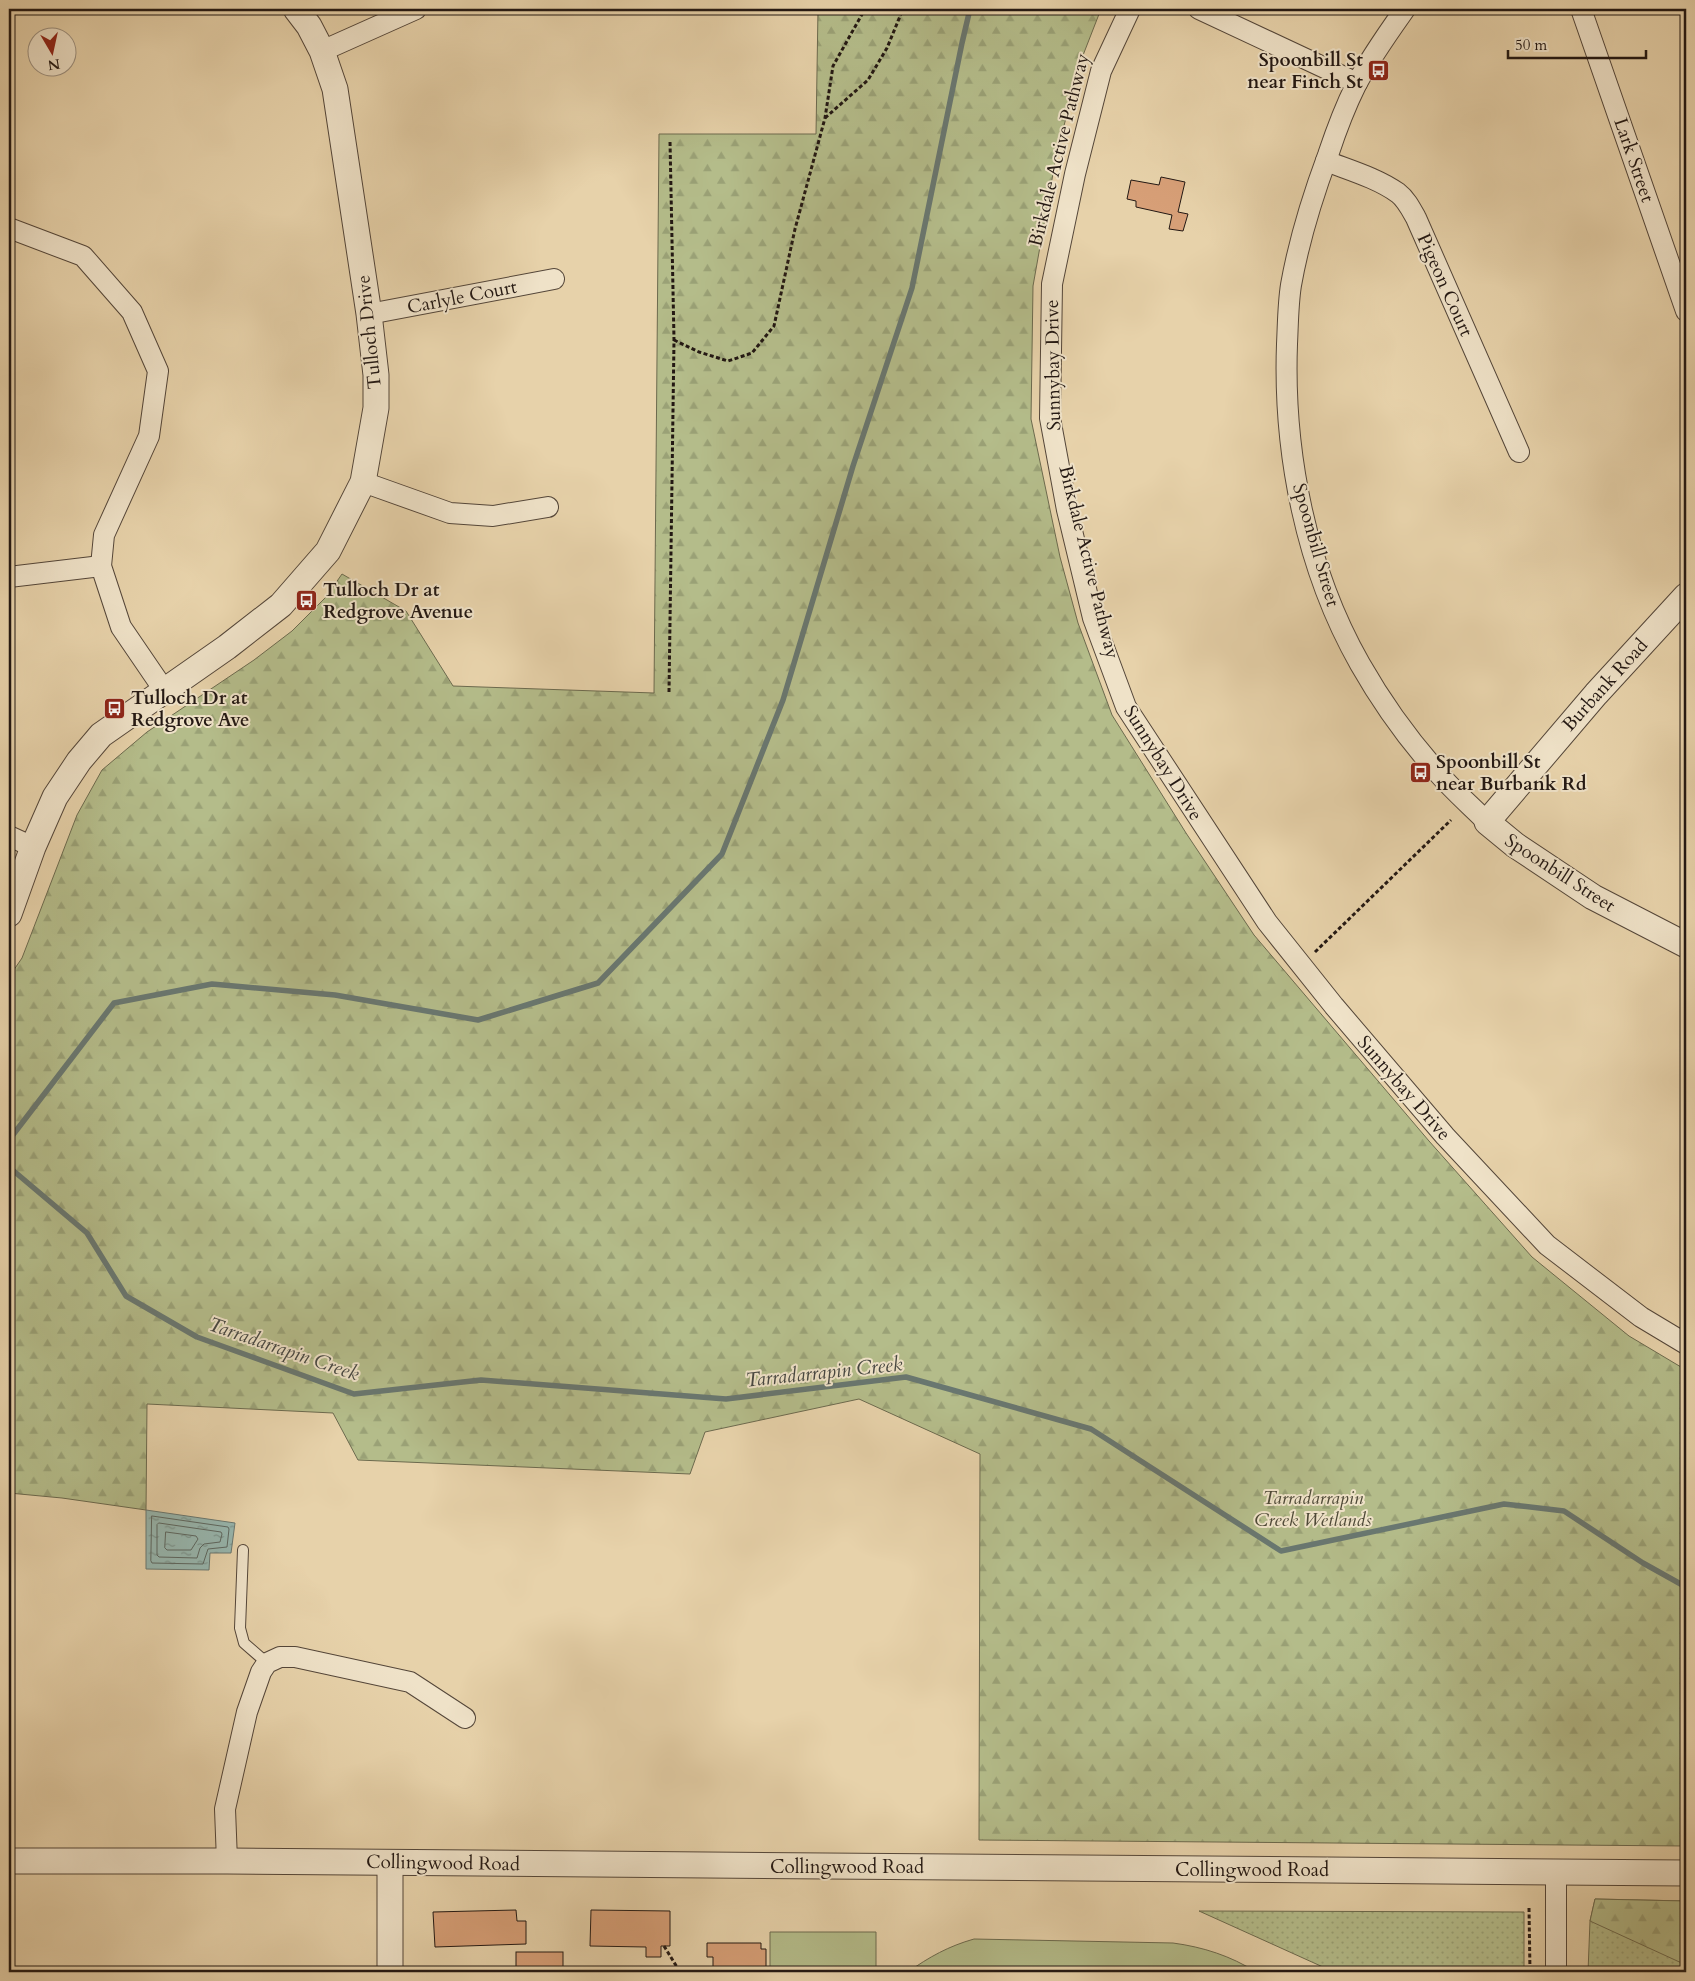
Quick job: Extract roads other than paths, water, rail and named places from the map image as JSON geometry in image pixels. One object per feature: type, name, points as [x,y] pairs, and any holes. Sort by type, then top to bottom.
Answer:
[{"type":"street","name":"Tulloch Drive","points":[[9,914],[33,847],[55,798],[79,761],[101,734],[227,647],[281,605],[328,551],[363,482],[376,408],[376,375],[370,314],[335,89],[322,50],[309,26],[296,9]]},
{"type":"street","points":[[322,50],[416,9]]},
{"type":"street","name":"Sunnybay Drive","points":[[1130,9],[1101,71],[1075,174],[1052,284],[1050,418],[1067,510],[1093,618],[1126,707],[1267,922],[1445,1136],[1547,1245],[1641,1317],[1686,1344]]},
{"type":"street","points":[[1199,9],[1357,83]]},
{"type":"street","name":"Spoonbill Street","points":[[1405,9],[1357,83],[1345,109],[1314,191],[1298,249],[1290,304],[1286,372],[1293,460],[1299,497],[1319,567],[1339,623],[1360,665],[1387,707],[1434,769],[1487,822],[1515,845],[1593,897],[1686,946]]},
{"type":"street","name":"Lark Street","points":[[1581,9],[1686,311]]},
{"type":"street","name":"Pigeon Court","points":[[1326,161],[1385,186],[1399,194],[1408,205],[1416,218],[1519,452]]},
{"type":"street","points":[[9,228],[83,256],[132,312],[158,372],[149,436],[104,535],[101,566],[121,627],[164,690]]},
{"type":"street","name":"Carlyle Court","points":[[370,314],[554,279]]},
{"type":"street","points":[[363,482],[450,513],[494,516],[548,508]]},
{"type":"street","points":[[9,577],[101,566]]},
{"type":"street","name":"Burbank Road","points":[[1487,822],[1596,694],[1686,596]]},
{"type":"street","points":[[9,836],[33,847]]},
{"type":"street","points":[[227,1861],[225,1809],[247,1712],[261,1672],[267,1663],[280,1657],[295,1657],[410,1682],[465,1718]]},
{"type":"street","name":"Collingwood Road","points":[[9,1861],[227,1861],[1686,1873]]},
{"type":"street","points":[[390,1863],[390,1972]]},
{"type":"street","points":[[1556,1872],[1556,1972]]},
{"type":"lane","points":[[243,1550],[240,1628],[244,1643],[267,1663]]},
{"type":"water","points":[[146,1510],[235,1523],[231,1553],[210,1553],[209,1570],[146,1569]]},
{"type":"waterway","points":[[9,1140],[114,1003],[212,984],[335,995],[478,1020],[598,983],[722,854],[783,700],[853,466],[912,288],[970,9]]},
{"type":"waterway","name":"Tarradarrapin Creek","points":[[9,1167],[87,1233],[126,1296],[197,1337],[354,1394],[481,1380],[726,1399],[906,1377],[1091,1429],[1281,1551],[1504,1504],[1564,1511],[1643,1563],[1686,1587]]},
{"type":"place","name":"Spoonbill St near Finch St","points":[[1379,71]]},
{"type":"place","name":"Tulloch Dr at Redgrove Avenue","points":[[307,601]]},
{"type":"place","name":"Tulloch Dr at Redgrove Ave","points":[[115,709]]},
{"type":"place","name":"Spoonbill St near Burbank Rd","points":[[1420,773]]},
{"type":"park label","name":"Tarradarrapin Creek Wetlands","points":[[1313,1509]]}]
